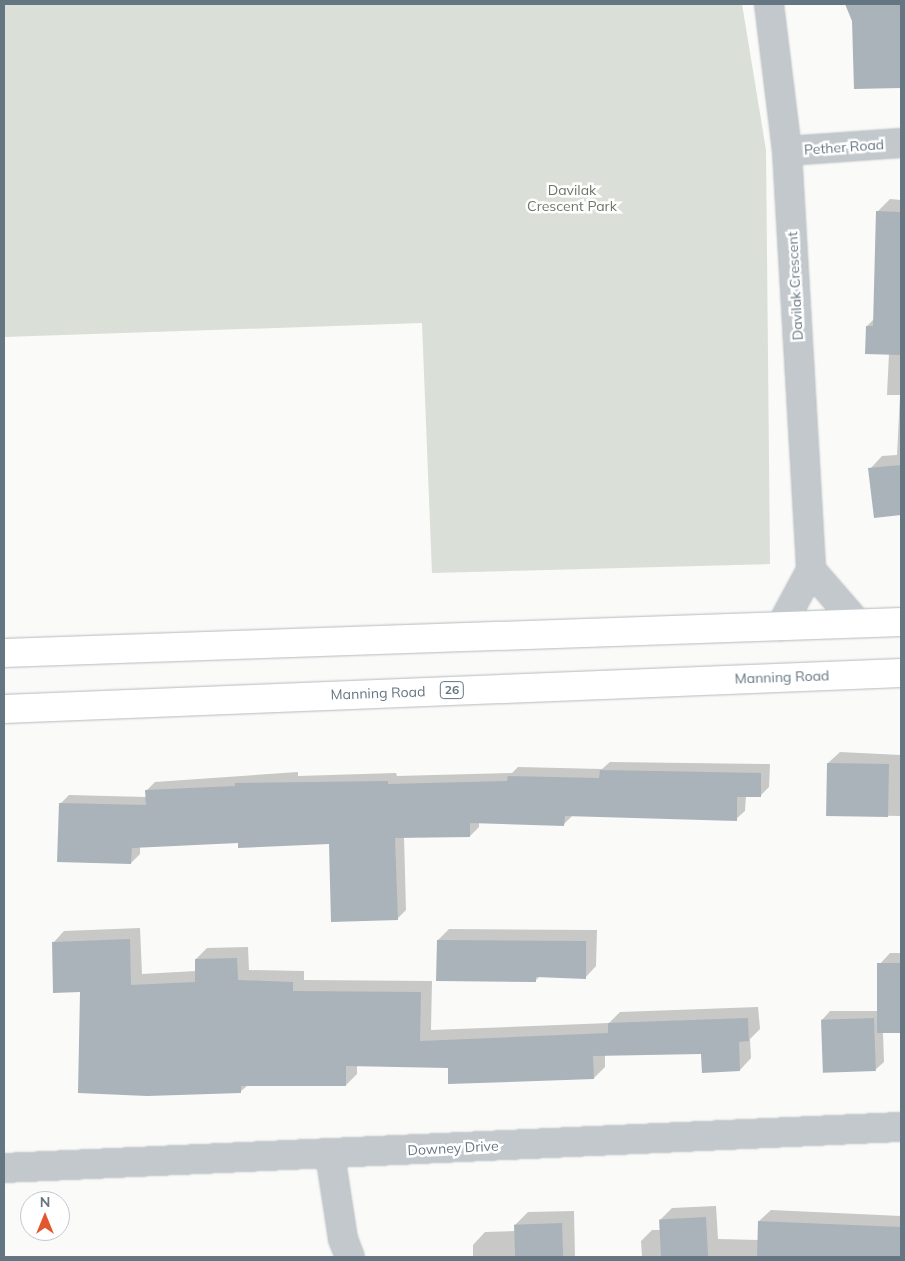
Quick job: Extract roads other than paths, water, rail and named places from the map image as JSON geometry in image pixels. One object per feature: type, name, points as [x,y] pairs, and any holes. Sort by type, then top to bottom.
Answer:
[{"type":"main road","points":[[4,653],[901,622]]},
{"type":"main road","name":"Manning Road","points":[[4,709],[901,673]]},
{"type":"street","name":"Davilak Crescent","points":[[769,4],[787,151],[811,570]]},
{"type":"street","name":"Pether Road","points":[[787,151],[901,143]]},
{"type":"street","points":[[782,626],[811,570],[856,623]]},
{"type":"street","name":"Downey Drive","points":[[4,1168],[901,1127]]},
{"type":"street","points":[[330,1154],[343,1238],[350,1257]]},
{"type":"park label","name":"Davilak Crescent Park","points":[[572,198]]}]
